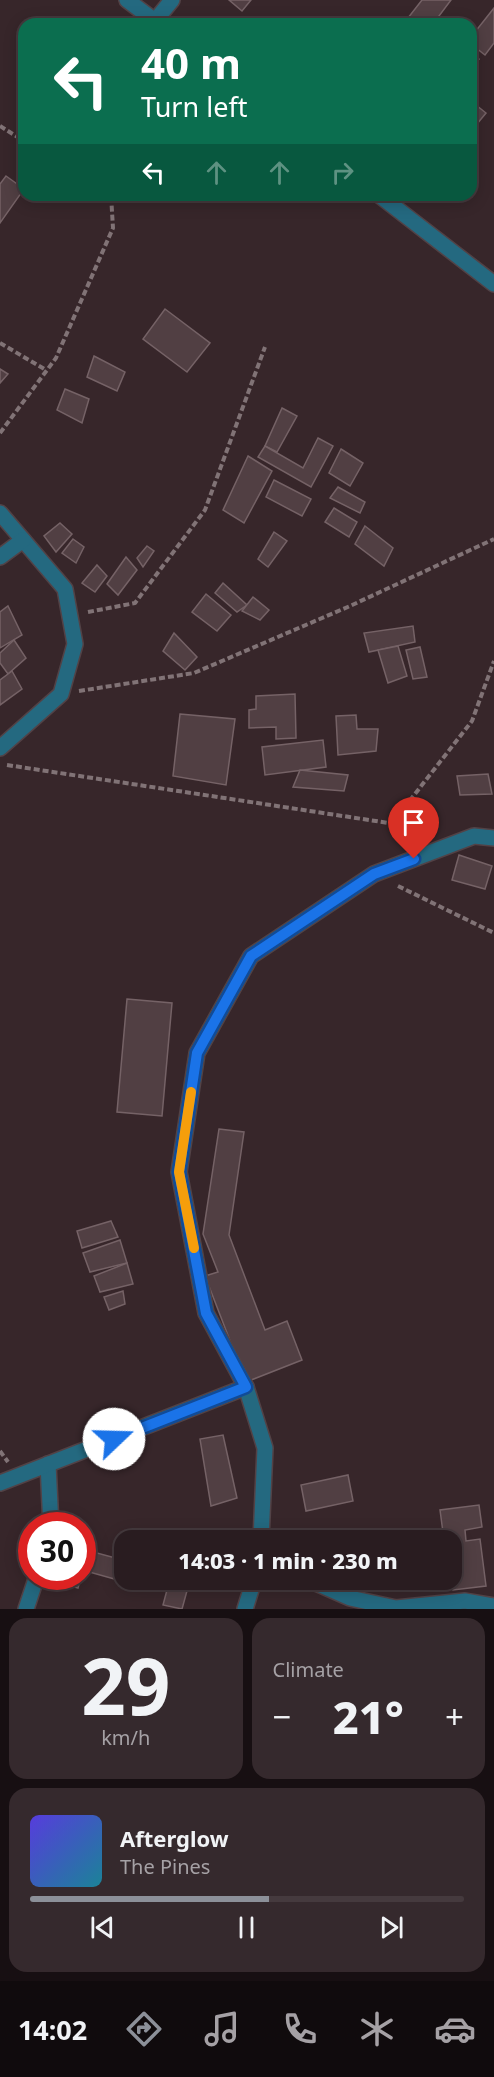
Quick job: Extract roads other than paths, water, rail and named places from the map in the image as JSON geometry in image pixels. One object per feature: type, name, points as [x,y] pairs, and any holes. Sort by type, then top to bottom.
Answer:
[{"type":"street","points":[[128,0],[151,18]]},
{"type":"street","points":[[160,18],[172,0]]},
{"type":"street","points":[[388,201],[494,284]]},
{"type":"street","points":[[0,513],[65,589],[75,644],[61,694],[0,748]]},
{"type":"street","points":[[0,557],[23,540]]},
{"type":"street","points":[[261,1530],[265,1448],[246,1387],[206,1313],[179,1172],[197,1053],[251,956],[374,874],[474,836],[494,838]]},
{"type":"street","points":[[0,1483],[246,1387]]},
{"type":"street","points":[[48,1464],[50,1512]]},
{"type":"street","points":[[26,1609],[32,1590]]},
{"type":"street","points":[[245,1609],[251,1590]]},
{"type":"street","points":[[332,1590],[350,1598],[396,1608],[446,1606],[465,1601],[494,1606]]}]
